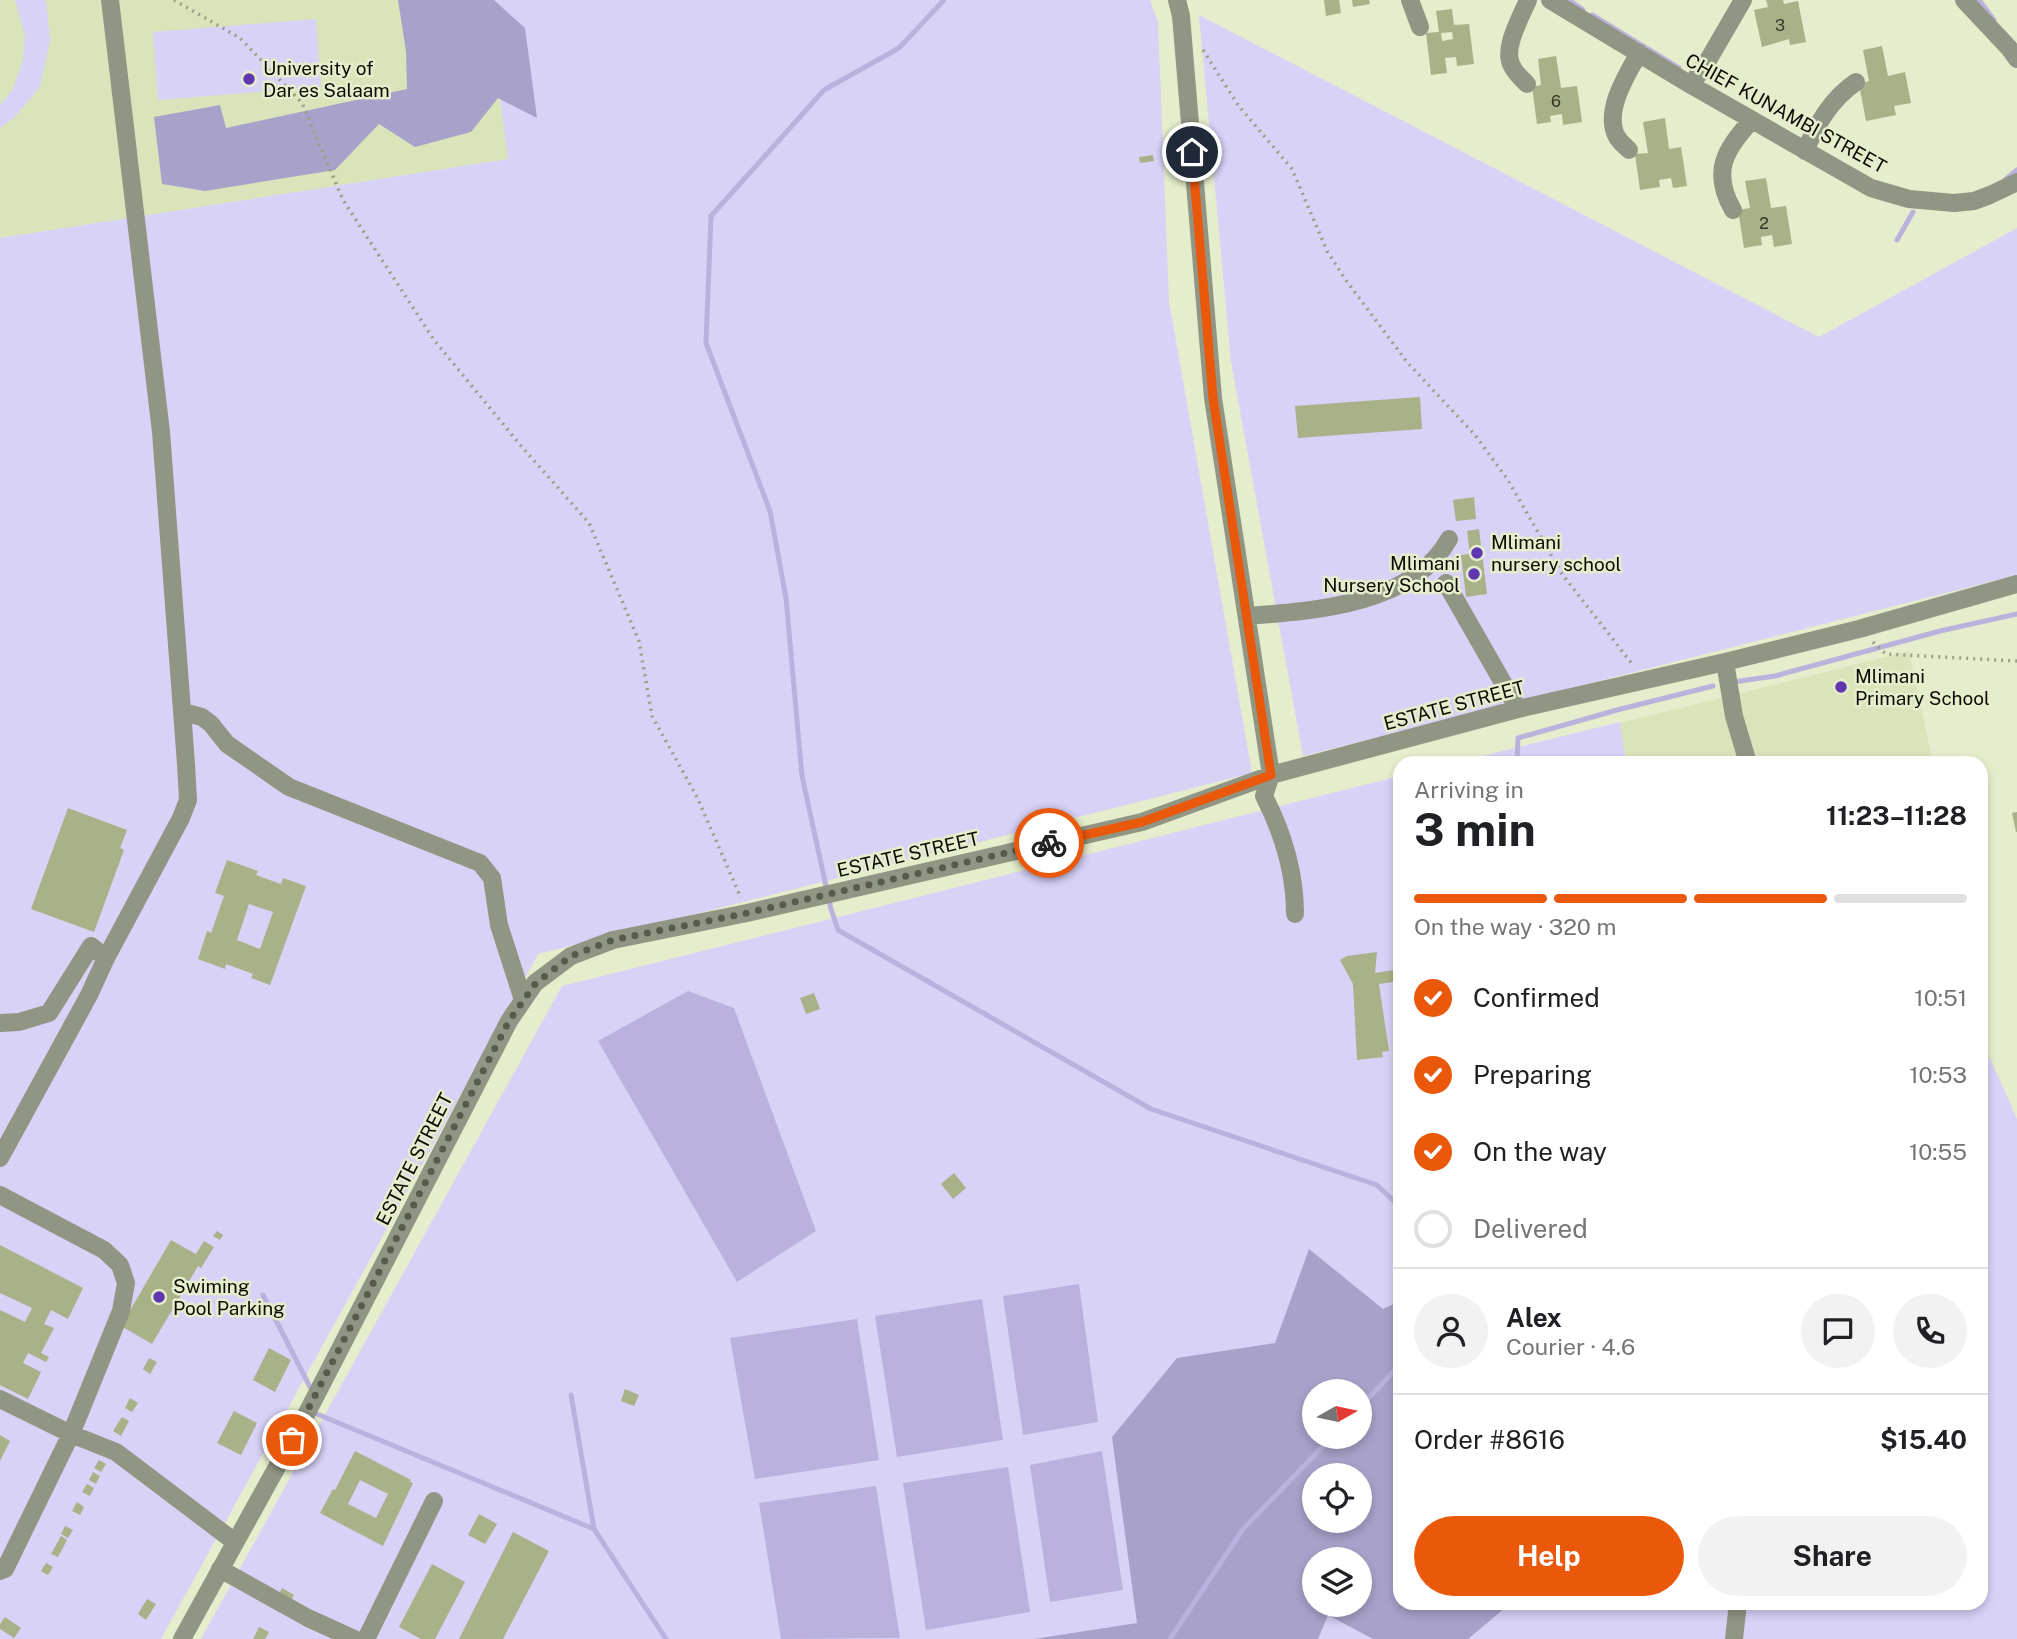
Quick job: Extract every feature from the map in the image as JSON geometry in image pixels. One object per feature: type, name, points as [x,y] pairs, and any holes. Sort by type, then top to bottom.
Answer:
[{"type":"street","points":[[0,1157],[89,995],[188,800],[161,432],[110,0]]},
{"type":"street","points":[[1177,0],[1181,16],[1213,398],[1271,775],[1264,796],[1276,820],[1291,869],[1295,914]]},
{"type":"street","points":[[1410,0],[1420,27]]},
{"type":"street","points":[[1527,84],[1510,65],[1508,55],[1509,46],[1528,0]]},
{"type":"street","name":"CHIEF KUNAMBI STREET","points":[[1550,0],[1572,5],[1639,53],[1691,85],[1871,188],[1909,199],[1954,203],[1974,201],[2017,182]]},
{"type":"street","points":[[1691,85],[1743,0]]},
{"type":"street","points":[[1964,0],[2017,59]]},
{"type":"street","points":[[1629,150],[1617,137],[1614,106],[1624,79],[1639,53]]},
{"type":"street","points":[[1805,151],[1811,136],[1832,103],[1840,93],[1856,82]]},
{"type":"street","points":[[1733,210],[1722,187],[1723,163],[1735,138],[1752,120]]},
{"type":"street","points":[[1247,616],[1298,612],[1355,602],[1380,593],[1409,579],[1440,555],[1449,539]]},
{"type":"street","points":[[1446,583],[1518,709]]},
{"type":"street","name":"ESTATE STREET","points":[[182,1639],[309,1409],[509,1021],[535,984],[571,956],[613,940],[747,913],[1142,822],[1271,775],[1518,709],[1859,629],[2017,584]]},
{"type":"street","points":[[1725,662],[1734,716],[1746,756]]},
{"type":"street","points":[[183,712],[202,717],[227,744],[289,787],[480,863],[492,878],[499,925],[523,1000]]},
{"type":"street","points":[[0,1023],[19,1022],[49,1013],[91,946],[106,958]]},
{"type":"street","points":[[0,1195],[104,1251],[120,1265],[126,1283],[121,1311],[71,1434],[5,1569],[0,1571]]},
{"type":"street","points":[[0,1399],[71,1434],[116,1452],[235,1542]]},
{"type":"street","points":[[366,1639],[434,1501]]},
{"type":"street","points":[[220,1569],[308,1618],[354,1639]]},
{"type":"street","points":[[1734,1639],[1737,1610]]},
{"type":"path","points":[[174,0],[240,38],[302,103],[343,200],[433,340],[589,523],[639,641],[652,716],[697,797],[747,913]]},
{"type":"path","points":[[1202,50],[1238,105],[1292,169],[1327,251],[1345,279],[1407,362],[1475,435],[1508,480],[1562,574],[1645,680]]},
{"type":"path","points":[[1859,629],[1886,654],[2017,661]]},
{"type":"shaded area","name":"University of Dar es Salaam","points":[[0,0],[487,0],[509,159],[0,238]]},
{"type":"shaded area","points":[[15,0],[46,0],[50,40],[40,87],[14,118],[0,128],[0,105],[13,89],[23,59],[25,35]]},
{"type":"shaded area","points":[[398,0],[494,0],[525,28],[537,118],[498,98],[471,132],[415,147],[379,124],[335,170],[205,191],[162,184],[154,117],[220,105],[226,128],[407,89],[406,51]]},
{"type":"shaded area","points":[[487,0],[1150,0],[1158,22],[1169,301],[1252,773],[538,954],[161,1639],[0,1639],[0,238],[508,159]]},
{"type":"shaded area","points":[[1199,15],[1819,337],[2017,228],[2017,575],[1303,756],[1231,362]]},
{"type":"shaded area","points":[[316,19],[321,87],[158,100],[153,32]]},
{"type":"shaded area","name":"Mlimani Primary School","points":[[1909,651],[1932,756],[1625,756],[1620,723]]},
{"type":"shaded area","points":[[1620,722],[1625,756],[1483,756]]},
{"type":"shaded area","points":[[1393,778],[1393,1610],[1988,1610],[1990,1058],[2017,1119],[2017,1639],[201,1639],[562,986]]},
{"type":"shaded area","points":[[688,991],[734,1008],[816,1231],[737,1282],[598,1041]]},
{"type":"shaded area","points":[[1309,1249],[1383,1309],[1393,1304],[1393,1610],[1503,1610],[1468,1639],[1373,1639],[1332,1617],[1372,1617],[1372,1547],[1302,1547],[1302,1617],[1327,1617],[1318,1639],[1034,1639],[1137,1623],[1112,1437],[1177,1358],[1275,1343]]},
{"type":"shaded area","points":[[1079,1284],[1098,1422],[1023,1435],[1003,1296]]},
{"type":"shaded area","points":[[982,1299],[1003,1440],[897,1457],[875,1316]]},
{"type":"shaded area","points":[[857,1319],[879,1460],[755,1479],[730,1338]]},
{"type":"shaded area","points":[[1102,1451],[1123,1590],[1050,1602],[1030,1465]]},
{"type":"shaded area","points":[[1008,1467],[1030,1612],[926,1630],[903,1483]]},
{"type":"shaded area","points":[[876,1486],[900,1638],[781,1639],[759,1503]]},
{"type":"building","points":[[1324,0],[1339,0],[1341,13],[1326,16]]},
{"type":"building","points":[[1352,0],[1369,0],[1370,4],[1353,7]]},
{"type":"building","points":[[1766,0],[1783,0],[1784,4],[1798,1],[1806,42],[1790,45],[1789,39],[1762,47],[1754,10],[1768,7]]},
{"type":"building","points":[[1452,9],[1454,25],[1469,24],[1474,64],[1457,66],[1456,57],[1445,58],[1447,73],[1431,75],[1426,33],[1439,32],[1436,11]],"holes":[[[1452,32],[1453,39],[1442,41],[1441,33]]]},
{"type":"building","points":[[1882,46],[1888,76],[1905,72],[1911,103],[1894,106],[1896,115],[1866,121],[1859,84],[1869,81],[1863,50]]},
{"type":"building","points":[[1556,56],[1561,88],[1577,86],[1582,122],[1563,125],[1562,114],[1550,116],[1551,122],[1537,124],[1532,87],[1541,85],[1538,59]]},
{"type":"building","points":[[1665,118],[1669,149],[1681,147],[1687,186],[1673,188],[1671,178],[1659,180],[1660,187],[1640,190],[1635,154],[1648,153],[1643,122]]},
{"type":"building","points":[[1153,155],[1154,161],[1140,163],[1139,157]]},
{"type":"building","points":[[1766,178],[1771,208],[1786,206],[1792,244],[1774,247],[1772,235],[1761,237],[1762,245],[1744,248],[1738,210],[1750,208],[1745,181]]},
{"type":"building","points":[[1420,397],[1422,429],[1298,438],[1295,406]]},
{"type":"building","name":"Mlimani Nursery School","points":[[1474,497],[1476,519],[1456,521],[1453,500]]},
{"type":"building","name":"Mlimani Nursery School","points":[[1479,529],[1487,594],[1466,597],[1461,555],[1470,554],[1467,531]]},
{"type":"building","points":[[68,808],[127,830],[120,848],[124,850],[94,932],[31,909]]},
{"type":"building","points":[[2017,812],[2017,832],[2016,832],[2012,813]]},
{"type":"building","points":[[227,860],[258,871],[256,875],[281,884],[283,878],[306,886],[270,985],[251,978],[253,974],[226,964],[225,969],[198,959],[207,931],[211,933],[224,896],[215,893]],"holes":[[[249,904],[273,912],[260,949],[237,940]]]},
{"type":"building","points":[[1377,952],[1375,973],[1393,970],[1393,982],[1379,984],[1389,1051],[1382,1052],[1383,1057],[1357,1060],[1353,984],[1340,960],[1347,956]]},
{"type":"building","points":[[814,993],[820,1009],[806,1014],[800,998]]},
{"type":"building","points":[[954,1173],[966,1188],[953,1199],[941,1184]]},
{"type":"building","points":[[217,1231],[223,1235],[220,1240],[213,1236]]},
{"type":"building","name":"Swiming Pool Parking","points":[[171,1240],[196,1254],[204,1241],[214,1247],[201,1268],[198,1266],[152,1344],[121,1326]]},
{"type":"building","points":[[0,1245],[83,1288],[68,1319],[51,1310],[44,1324],[54,1328],[41,1353],[49,1357],[46,1362],[28,1353],[23,1363],[41,1372],[28,1399],[0,1385],[0,1310],[25,1322],[32,1308],[0,1293]]},
{"type":"building","points":[[269,1348],[291,1360],[275,1392],[253,1380]]},
{"type":"building","points":[[149,1358],[157,1362],[150,1374],[143,1369]]},
{"type":"building","points":[[625,1389],[639,1395],[634,1406],[621,1401]]},
{"type":"building","points":[[130,1398],[138,1403],[132,1412],[125,1408]]},
{"type":"building","points":[[234,1411],[257,1423],[241,1455],[217,1443]]},
{"type":"building","points":[[122,1417],[129,1421],[121,1436],[113,1431]]},
{"type":"building","points":[[0,1435],[10,1441],[0,1461]]},
{"type":"building","points":[[355,1451],[413,1483],[383,1546],[320,1513],[333,1489],[335,1490]],"holes":[[[360,1480],[388,1494],[376,1518],[348,1504]]]},
{"type":"building","points":[[99,1460],[106,1464],[101,1472],[94,1468]]},
{"type":"building","points":[[93,1472],[100,1476],[96,1484],[89,1480]]},
{"type":"building","points":[[87,1484],[94,1488],[90,1496],[82,1492]]},
{"type":"building","points":[[77,1502],[84,1507],[80,1515],[72,1511]]},
{"type":"building","points":[[479,1514],[497,1524],[485,1544],[468,1535]]},
{"type":"building","points":[[65,1526],[73,1530],[68,1538],[61,1534]]},
{"type":"building","points":[[513,1532],[549,1551],[503,1639],[459,1639]]},
{"type":"building","points":[[61,1536],[67,1540],[58,1557],[51,1554]]},
{"type":"building","points":[[46,1563],[53,1567],[48,1575],[41,1571]]},
{"type":"building","points":[[432,1564],[465,1582],[435,1639],[421,1639],[399,1627]]},
{"type":"building","points":[[282,1588],[294,1595],[291,1601],[279,1594]]},
{"type":"building","points":[[147,1599],[156,1604],[146,1620],[138,1614]]},
{"type":"building","points":[[5,1617],[21,1628],[14,1638],[0,1629]]},
{"type":"building","points":[[259,1627],[269,1632],[265,1639],[253,1639]]},
{"type":"waterway","points":[[944,0],[899,48],[824,90],[711,216],[706,343],[770,511],[786,598],[802,776],[838,930],[1151,1109],[1377,1185],[1393,1200]]},
{"type":"waterway","points":[[1569,0],[1583,10]]},
{"type":"waterway","points":[[1979,0],[1994,20]]},
{"type":"waterway","points":[[1592,15],[1679,68]]},
{"type":"waterway","points":[[2006,179],[2017,170]]},
{"type":"waterway","points":[[1897,240],[1913,212]]},
{"type":"waterway","points":[[1734,682],[1775,676],[1940,631],[2017,614]]},
{"type":"waterway","points":[[1517,756],[1518,738],[1713,686]]},
{"type":"waterway","points":[[263,1295],[310,1387]]},
{"type":"waterway","points":[[1372,1394],[1393,1372]]},
{"type":"waterway","points":[[571,1395],[594,1529],[666,1639]]},
{"type":"waterway","points":[[317,1414],[594,1529]]},
{"type":"waterway","points":[[1170,1639],[1243,1529],[1320,1449]]},
{"type":"way so far","points":[[292,1440],[509,1021],[535,984],[571,956],[613,940],[747,913],[1049,843]]},
{"type":"place","name":"University of Dar es Salaam","points":[[249,79]]},
{"type":"place","name":"Mlimani nursery school","points":[[1477,553]]},
{"type":"place","name":"Mlimani Nursery School","points":[[1474,574]]},
{"type":"place","name":"Mlimani Primary School","points":[[1841,687]]},
{"type":"place","name":"Swiming Pool Parking","points":[[159,1297]]},
{"type":"route","points":[[1049,843],[1142,822],[1271,775],[1213,398],[1192,152]]}]
